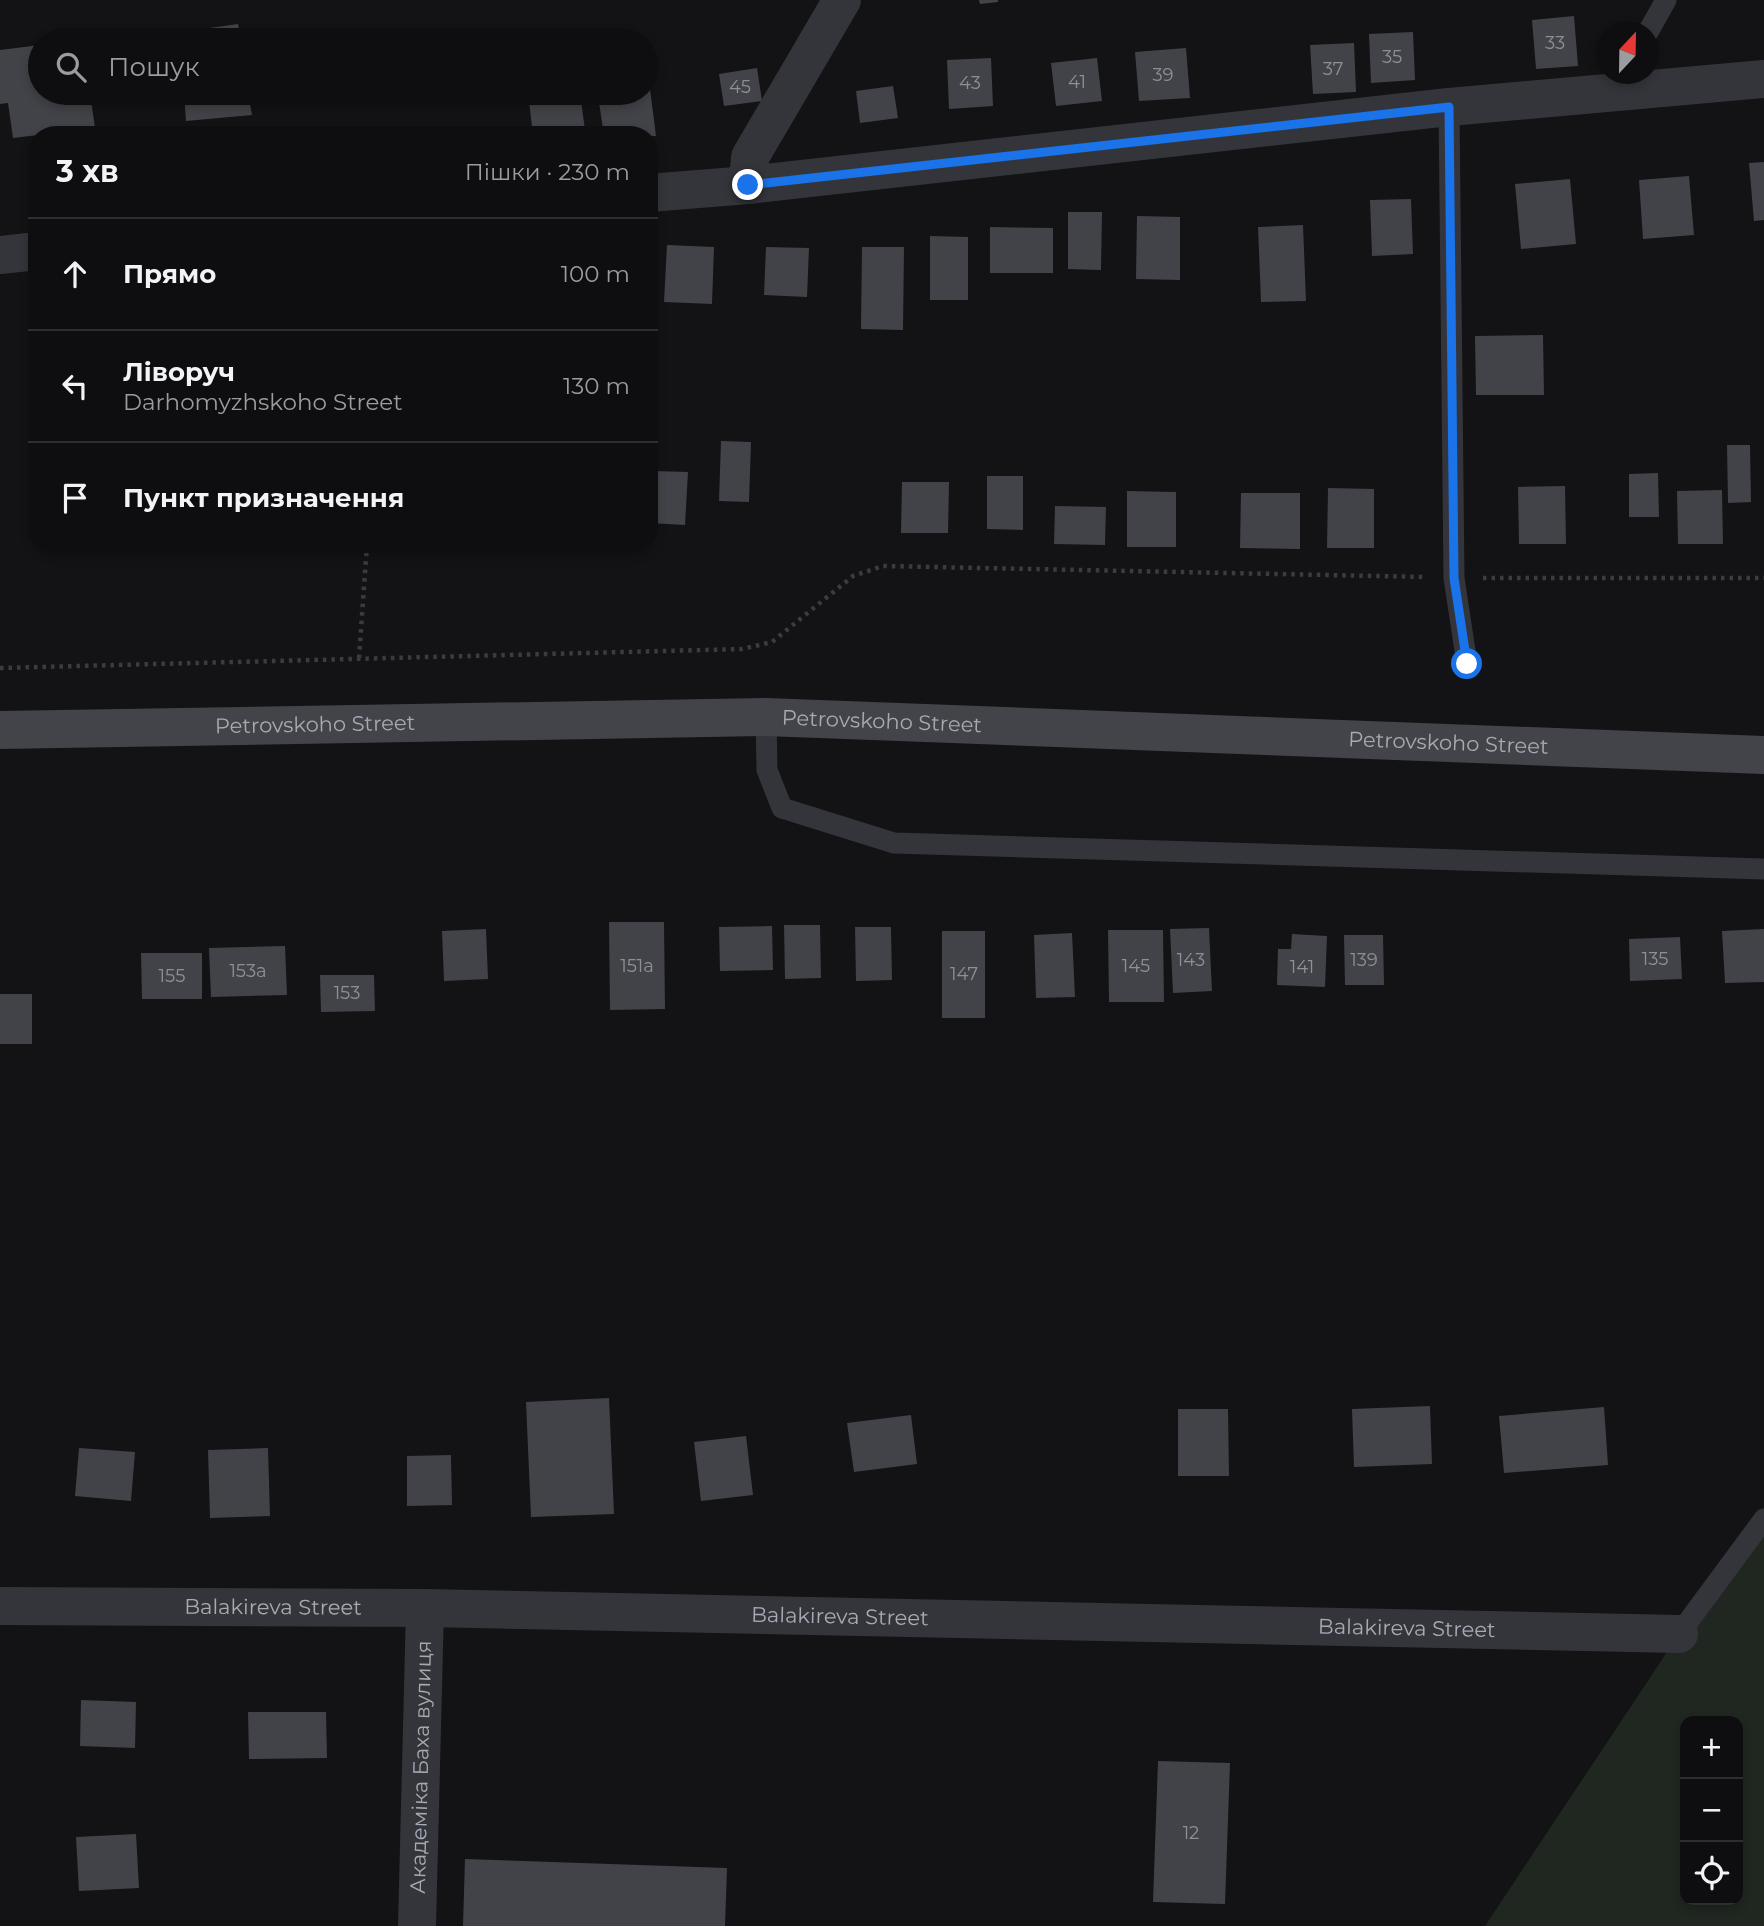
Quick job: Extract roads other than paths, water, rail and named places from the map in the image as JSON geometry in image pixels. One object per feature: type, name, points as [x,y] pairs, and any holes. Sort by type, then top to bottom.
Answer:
[{"type":"main road","name":"Petrovskoho Street","points":[[0,730],[766,718],[1764,755]]},
{"type":"street","points":[[748,185],[750,157],[842,0]]},
{"type":"street","points":[[1659,83],[1764,79]]},
{"type":"street","points":[[658,192],[748,185],[1449,107],[1621,84]]},
{"type":"street","points":[[0,255],[28,252]]},
{"type":"street","name":"Balakireva Street","points":[[0,1606],[425,1608],[1679,1634]]},
{"type":"street","name":"Академіка Баха вулиця","points":[[417,1926],[425,1608]]},
{"type":"lane","points":[[1654,21],[1666,0]]},
{"type":"lane","points":[[1449,107],[1454,578],[1467,664]]},
{"type":"lane","points":[[766,718],[767,770],[782,808],[894,843],[1764,869]]},
{"type":"lane","points":[[1679,1634],[1764,1519]]}]
